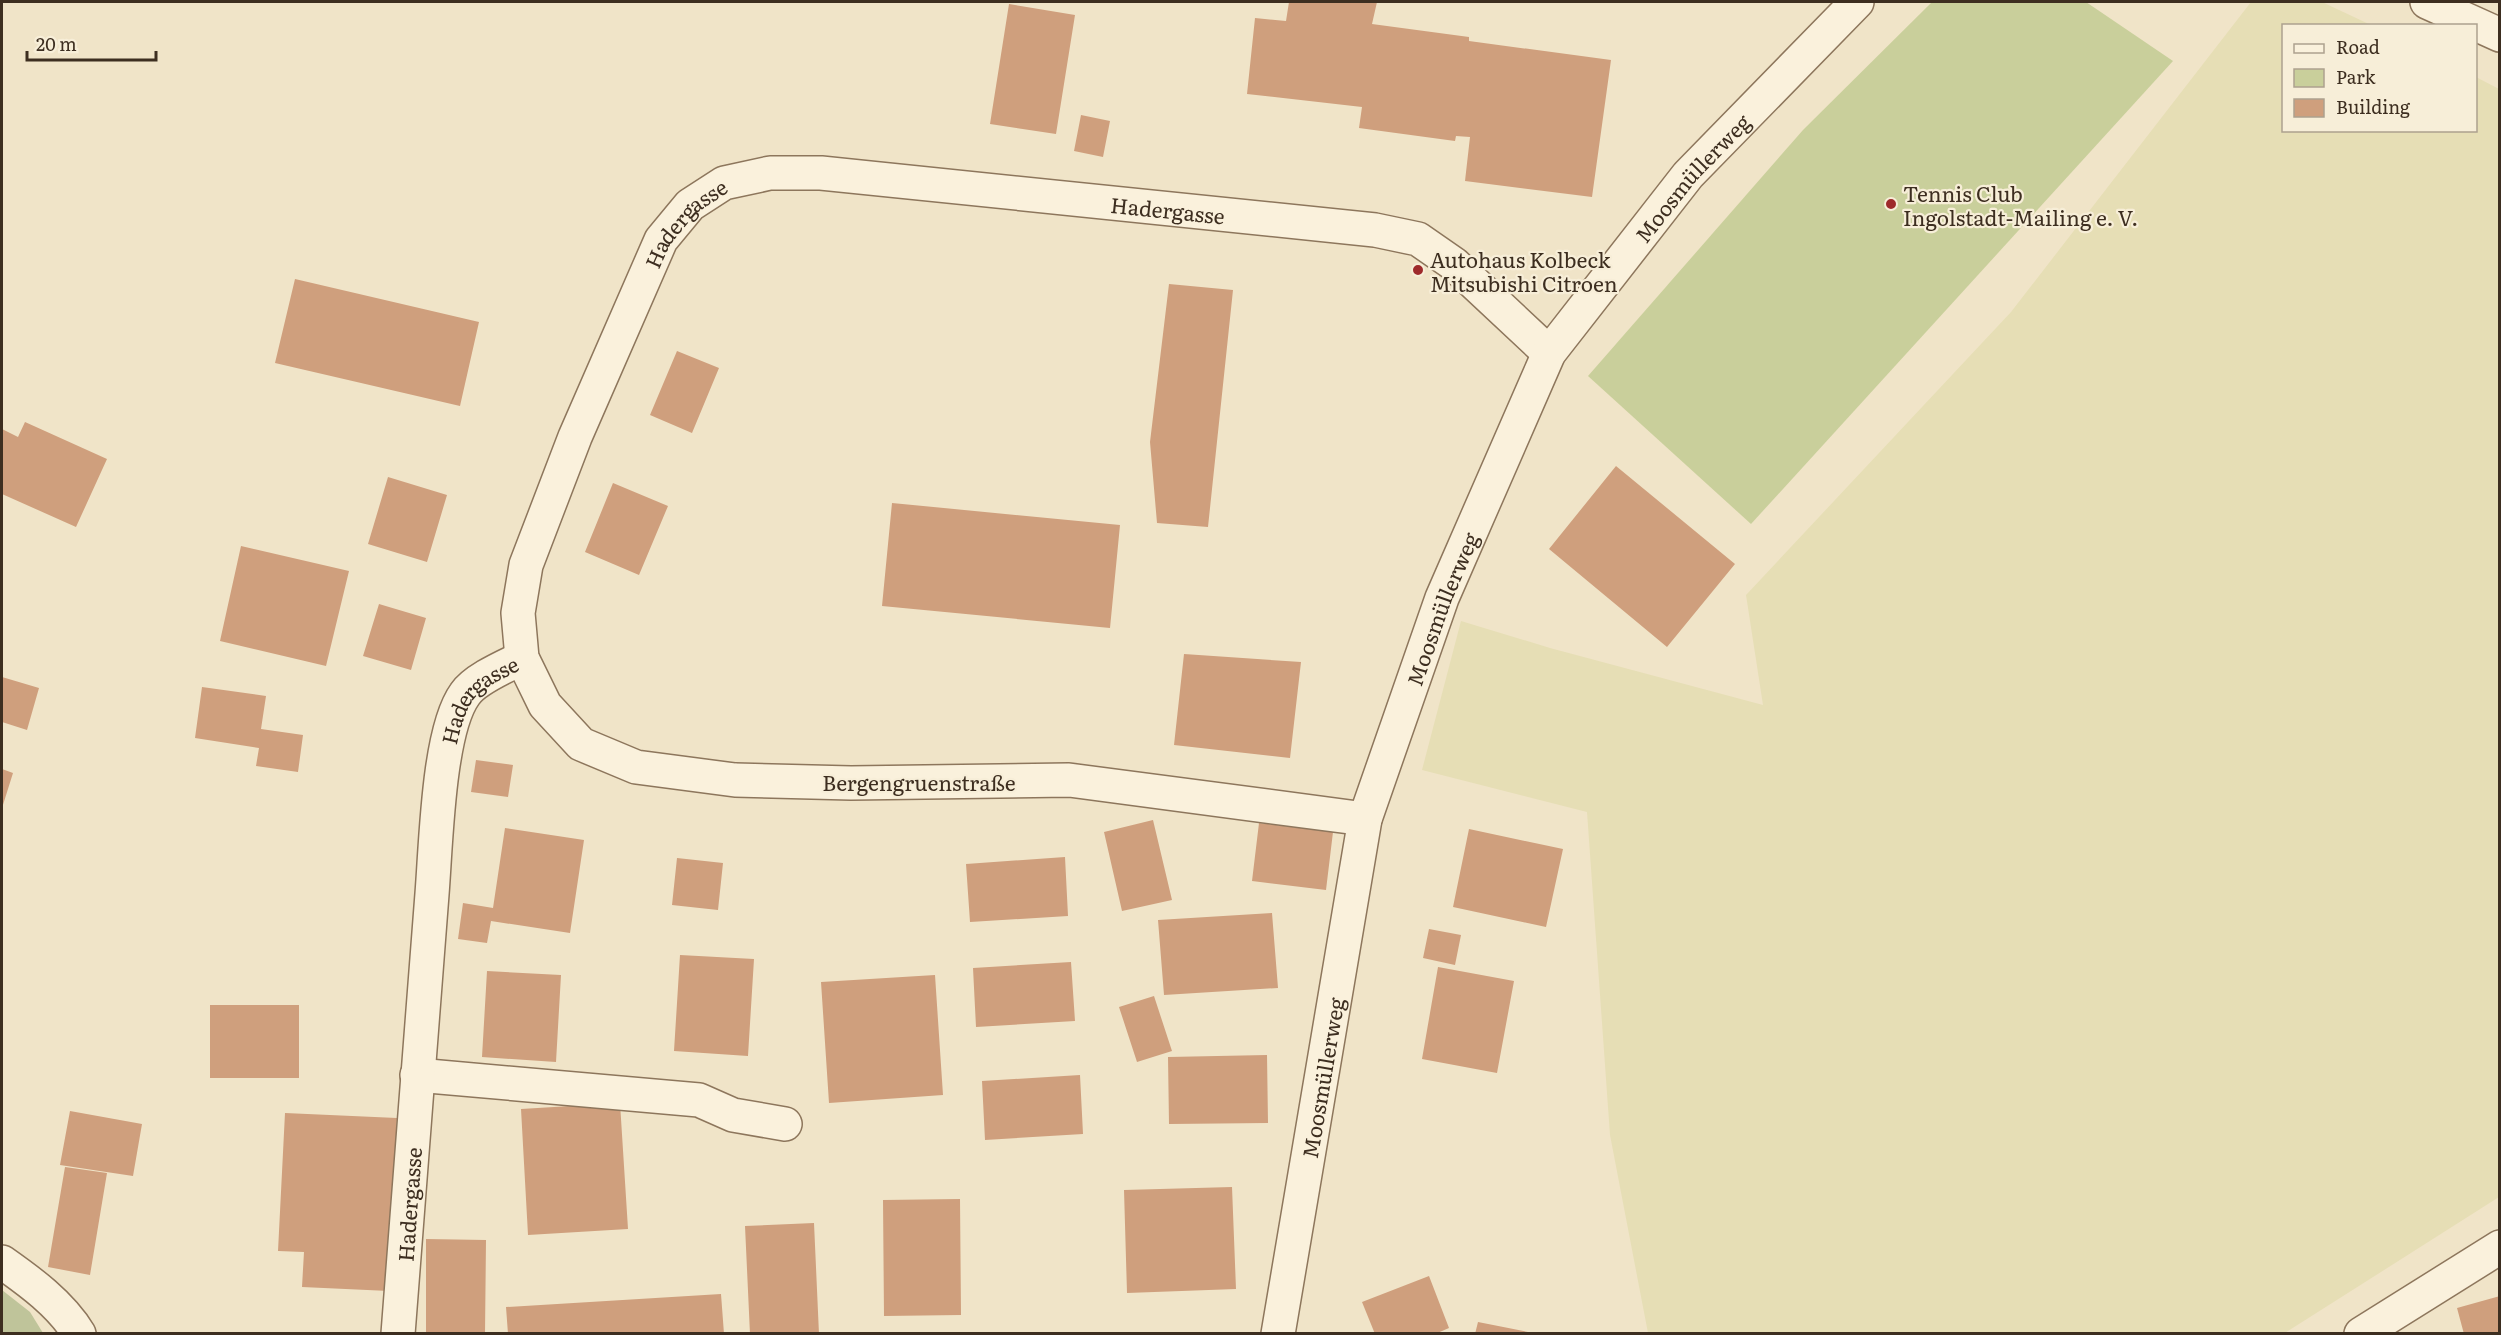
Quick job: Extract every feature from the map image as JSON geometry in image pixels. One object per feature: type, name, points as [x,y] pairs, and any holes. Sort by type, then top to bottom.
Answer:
[{"type":"street","name":"Moosmüllerweg","points":[[1278,1334],[1365,819],[1442,598],[1549,353],[1688,175],[1857,2]]},
{"type":"street","points":[[2427,2],[2475,24]]},
{"type":"street","points":[[2477,25],[2499,35]]},
{"type":"street","name":"Hadergasse","points":[[398,1334],[417,1074],[448,729],[465,693],[494,672],[522,658],[518,613],[526,565],[575,437],[626,315],[661,240],[690,205],[724,183],[770,173],[822,173],[1375,230],[1418,240],[1454,264],[1549,353]]},
{"type":"street","name":"Bergengruenstraße","points":[[522,658],[545,705],[581,744],[636,767],[735,780],[850,783],[1069,780],[1365,819]]},
{"type":"street","points":[[417,1074],[699,1100],[733,1115],[785,1124]]},
{"type":"street","points":[[2361,1334],[2499,1247]]},
{"type":"street","points":[[2,1262],[22,1276],[70,1320],[79,1334]]},
{"type":"shaded area","points":[[2251,2],[2322,2],[2369,24],[2282,24],[2282,132],[2477,132],[2477,78],[2499,89],[2499,1197],[2285,1333],[1648,1333],[1610,1135],[1587,812],[1422,770],[1461,621],[1550,648],[1763,705],[1746,595],[2011,312]]},
{"type":"green space","name":"Tennis Club Ingolstadt-Mailing e. V.","points":[[1932,2],[2086,2],[2173,61],[1751,524],[1588,376],[1803,130]]},
{"type":"green space","points":[[2,1290],[30,1312],[43,1333],[2,1333]]},
{"type":"building","points":[[1289,2],[1377,2],[1372,24],[1469,37],[1469,41],[1611,60],[1592,197],[1465,181],[1470,137],[1456,136],[1455,141],[1359,128],[1362,107],[1247,94],[1255,18],[1286,21]]},
{"type":"building","points":[[1009,4],[1075,15],[1056,134],[990,124]]},
{"type":"building","points":[[1081,115],[1110,121],[1103,157],[1074,151]]},
{"type":"building","points":[[295,279],[479,322],[460,406],[275,363]]},
{"type":"building","points":[[1169,284],[1233,290],[1208,527],[1157,523],[1150,442]]},
{"type":"building","points":[[677,351],[719,368],[692,433],[650,415]]},
{"type":"building","points":[[25,422],[107,459],[76,527],[2,494],[2,429],[18,437]]},
{"type":"building","points":[[1616,466],[1735,564],[1667,647],[1549,549]]},
{"type":"building","points":[[388,477],[447,495],[427,562],[368,544]]},
{"type":"building","points":[[613,483],[668,506],[639,575],[585,552]]},
{"type":"building","points":[[892,503],[1120,525],[1110,628],[882,606]]},
{"type":"building","points":[[241,546],[349,571],[326,666],[220,641]]},
{"type":"building","points":[[379,604],[426,618],[411,670],[363,656]]},
{"type":"building","points":[[1184,654],[1301,662],[1290,758],[1174,745]]},
{"type":"building","points":[[2,677],[39,688],[27,730],[2,722]]},
{"type":"building","points":[[202,687],[266,696],[261,729],[303,735],[298,772],[256,766],[259,748],[195,738]]},
{"type":"building","points":[[476,760],[513,765],[508,797],[471,792]]},
{"type":"building","points":[[2,769],[13,773],[2,808]]},
{"type":"building","points":[[1153,820],[1172,900],[1122,911],[1104,832]]},
{"type":"building","points":[[1259,823],[1333,832],[1326,890],[1252,881]]},
{"type":"building","points":[[505,828],[584,840],[570,933],[491,921],[487,943],[458,939],[463,903],[493,908]]},
{"type":"building","points":[[1469,829],[1563,849],[1546,927],[1453,907]]},
{"type":"building","points":[[1065,857],[1068,916],[970,922],[966,864]]},
{"type":"building","points":[[677,858],[723,863],[718,910],[672,905]]},
{"type":"building","points":[[1272,913],[1278,988],[1164,995],[1158,920]]},
{"type":"building","points":[[1429,929],[1461,935],[1455,965],[1423,958]]},
{"type":"building","points":[[680,955],[754,959],[748,1056],[674,1051]]},
{"type":"building","points":[[1071,962],[1075,1021],[976,1027],[973,968]]},
{"type":"building","points":[[1438,967],[1514,981],[1497,1073],[1422,1059]]},
{"type":"building","points":[[487,971],[561,975],[556,1062],[482,1057]]},
{"type":"building","points":[[935,975],[943,1095],[829,1103],[821,982]]},
{"type":"building","points":[[1154,996],[1172,1051],[1137,1062],[1119,1007]]},
{"type":"building","points":[[210,1005],[299,1005],[299,1078],[210,1078]]},
{"type":"building","points":[[1267,1055],[1268,1123],[1169,1124],[1168,1057]]},
{"type":"building","points":[[1080,1075],[1083,1134],[985,1140],[982,1081]]},
{"type":"building","points":[[620,1103],[628,1229],[528,1235],[521,1109]]},
{"type":"building","points":[[70,1111],[142,1124],[133,1176],[60,1165]]},
{"type":"building","points":[[285,1113],[397,1118],[389,1291],[302,1287],[304,1252],[278,1251]]},
{"type":"building","points":[[65,1167],[107,1173],[90,1275],[48,1267]]},
{"type":"building","points":[[1232,1187],[1236,1289],[1127,1293],[1124,1190]]},
{"type":"building","points":[[960,1199],[961,1315],[884,1316],[883,1200]]},
{"type":"building","points":[[814,1223],[819,1334],[750,1334],[745,1226]]},
{"type":"building","points":[[426,1239],[486,1240],[485,1334],[426,1334]]},
{"type":"building","points":[[1429,1276],[1449,1328],[1435,1334],[1375,1334],[1362,1302]]},
{"type":"building","points":[[721,1294],[724,1334],[508,1334],[506,1307]]},
{"type":"building","points":[[2500,1296],[2500,1334],[2464,1334],[2457,1308]]},
{"type":"building","points":[[1478,1322],[1528,1332],[1528,1334],[1475,1334]]},
{"type":"place","name":"Tennis Club Ingolstadt-Mailing e. V.","points":[[1891,204]]},
{"type":"place","name":"Autohaus Kolbeck Mitsubishi Citroen","points":[[1418,270]]}]
